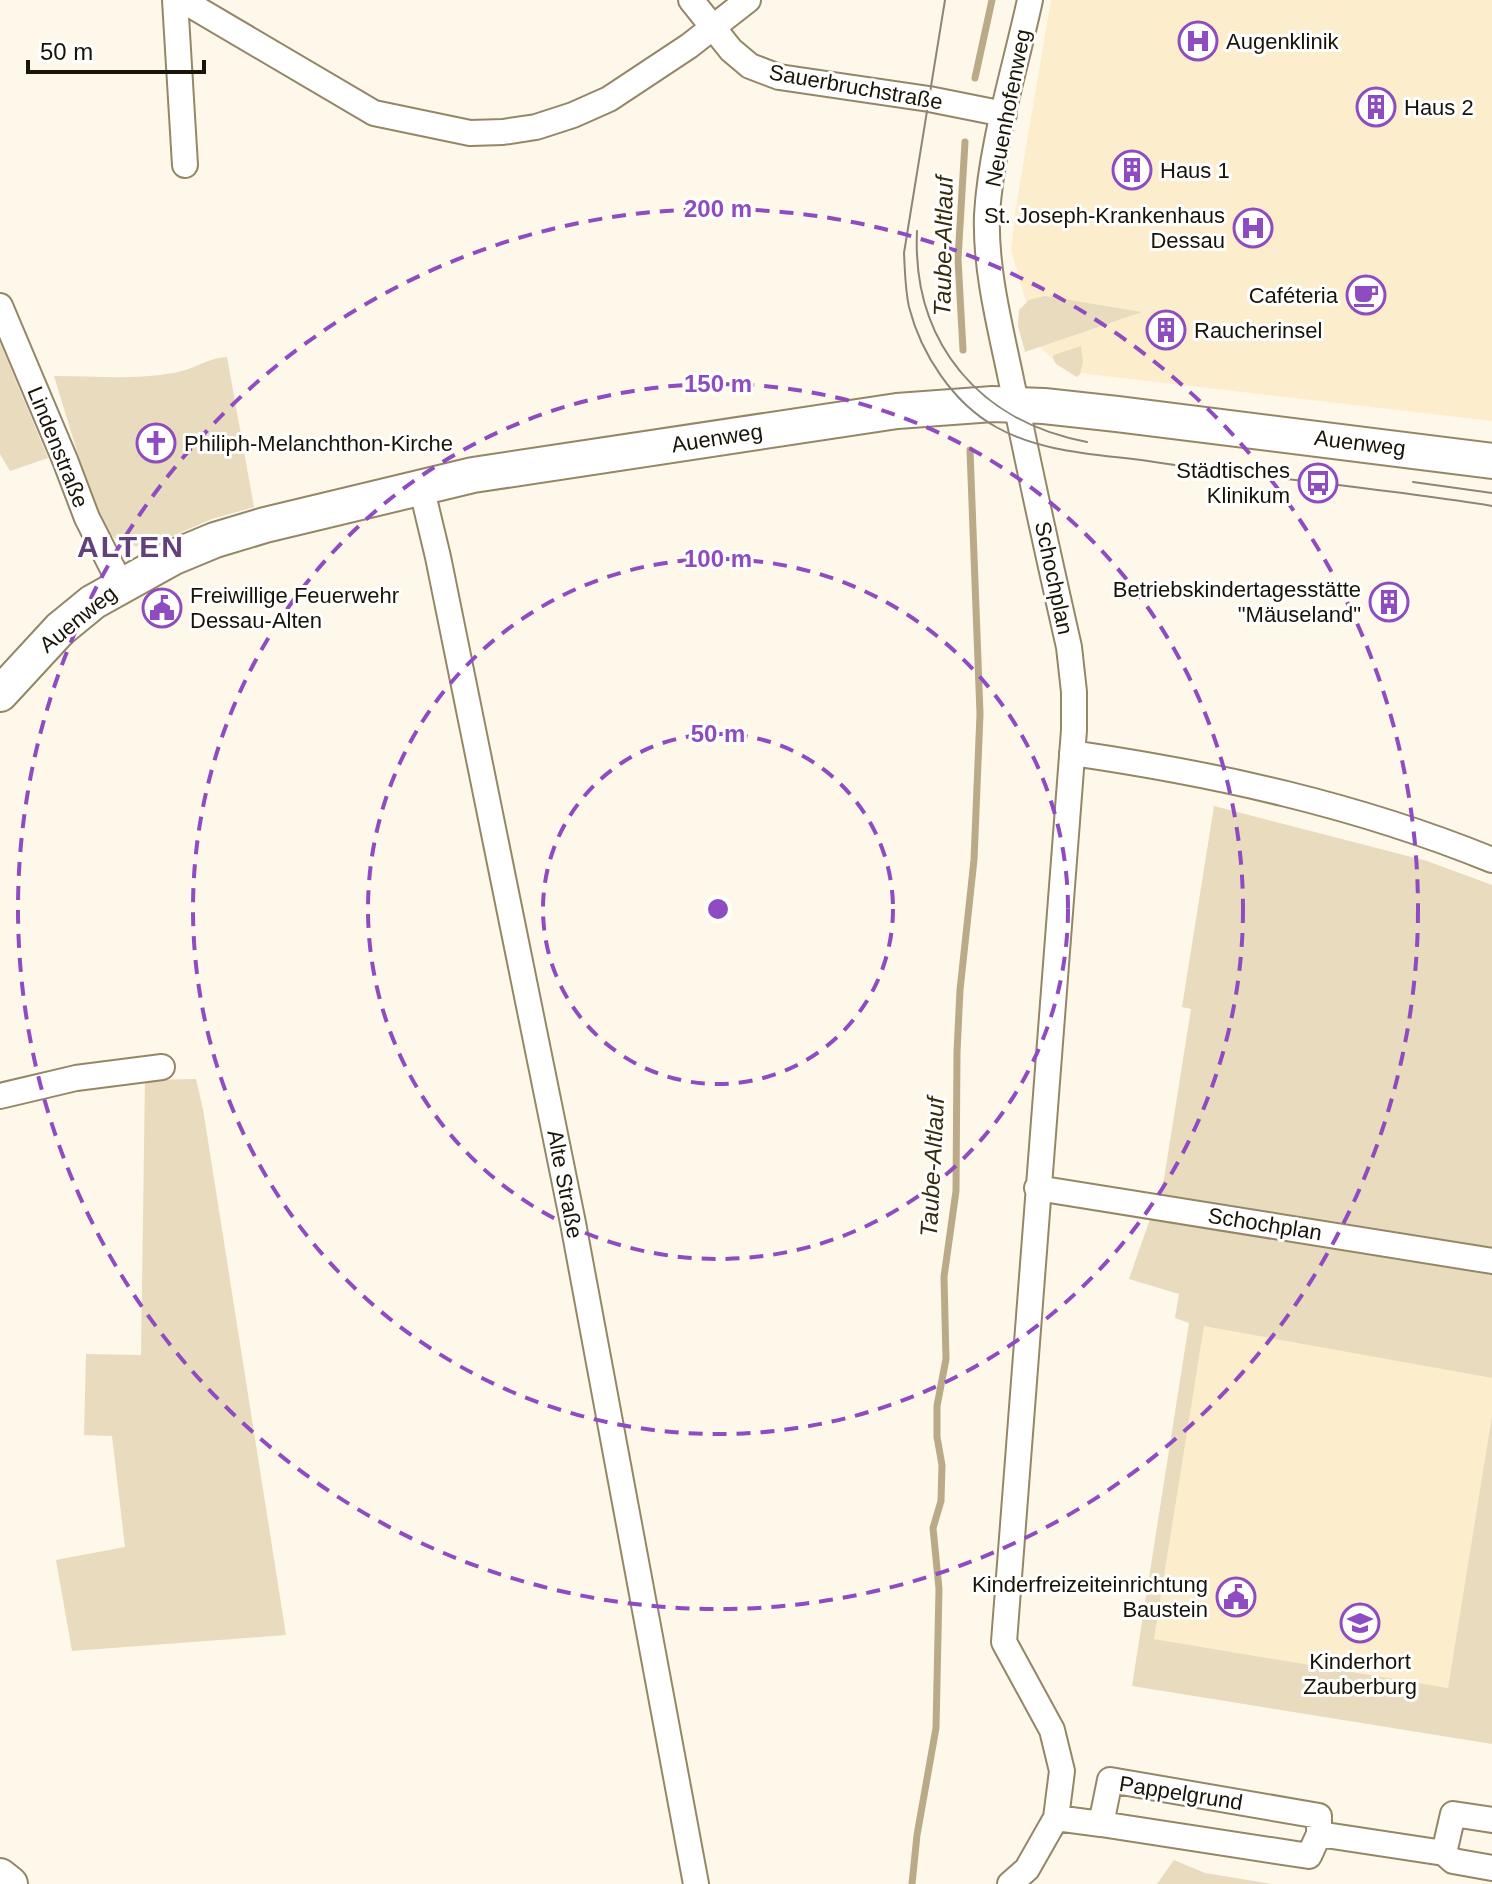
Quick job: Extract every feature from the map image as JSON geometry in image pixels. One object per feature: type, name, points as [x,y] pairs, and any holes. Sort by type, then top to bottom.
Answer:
[{"type":"main road","name":"Auenweg","points":[[0,694],[60,629],[93,602],[174,557],[215,540],[473,475],[897,411],[1017,405],[1252,430],[1492,461]]},
{"type":"main road","points":[[0,1876],[10,1884]]},
{"type":"street","points":[[175,0],[185,165]]},
{"type":"street","points":[[182,0],[374,113],[470,133],[536,127],[609,99],[713,28],[748,0]]},
{"type":"street","name":"Sauerbruchstraße","points":[[691,0],[731,50],[750,66],[779,77],[1004,114]]},
{"type":"street","name":"Neuenhofenweg","points":[[1017,405],[994,286],[987,214],[1004,114],[1030,0]]},
{"type":"street","name":"Lindenstraße","points":[[0,306],[87,518],[121,585]]},
{"type":"street","name":"Schochplan","points":[[1017,405],[1069,647],[1074,692],[1072,753],[1004,1642],[1052,1730],[1062,1771],[1056,1818]]},
{"type":"street","name":"Alte Straße","points":[[421,486],[573,1223],[696,1884]]},
{"type":"street","points":[[1072,753],[1149,764],[1311,799],[1441,839],[1492,860]]},
{"type":"street","points":[[0,1096],[76,1078],[162,1067]]},
{"type":"street","name":"Schochplan","points":[[1037,1188],[1492,1261]]},
{"type":"street","name":"Pappelgrund","points":[[1110,1780],[1319,1816],[1319,1834],[1309,1856],[1101,1824],[1110,1780]]},
{"type":"street","points":[[1444,1853],[1453,1814],[1492,1820]]},
{"type":"street","points":[[1010,1884],[1027,1869],[1056,1818],[1101,1824]]},
{"type":"street","points":[[1319,1834],[1444,1853],[1453,1861],[1492,1868]]},
{"type":"shaded area","name":"St. Joseph-Krankenhaus Dessau","points":[[1051,0],[1492,0],[1492,421],[1079,373],[1057,363],[1039,346],[1011,250]]},
{"type":"shaded area","points":[[1045,296],[1142,312],[1025,352],[1018,326],[1019,310],[1029,300]]},
{"type":"shaded area","points":[[0,343],[48,458],[10,471],[0,454]]},
{"type":"shaded area","points":[[1081,346],[1083,362],[1077,377],[1056,364],[1053,358]]},
{"type":"shaded area","points":[[227,357],[254,507],[212,519],[145,548],[123,543],[105,532],[95,510],[54,376],[159,375]]},
{"type":"shaded area","points":[[1214,806],[1427,861],[1492,885],[1492,1378],[1204,1326],[1154,1639],[1448,1688],[1492,1415],[1492,1744],[1132,1686],[1189,1323],[1175,1318],[1179,1294],[1129,1279],[1164,1179],[1191,1009],[1182,1007]]},
{"type":"shaded area","points":[[196,1079],[286,1635],[72,1651],[56,1560],[125,1547],[112,1436],[84,1435],[86,1354],[141,1355],[145,1080]]},
{"type":"shaded area","points":[[1204,1325],[1492,1378],[1492,1415],[1448,1688],[1154,1639]]},
{"type":"shaded area","points":[[1174,1860],[1205,1873],[1272,1884],[1157,1884]]},
{"type":"waterway","name":"Taube-Altlauf","points":[[975,78],[992,0]]},
{"type":"waterway","name":"Taube-Altlauf","points":[[963,350],[958,259],[965,142]]},
{"type":"waterway","name":"Taube-Altlauf","points":[[912,1884],[917,1835],[936,1728],[939,1589],[933,1528],[941,1501],[942,1465],[937,1437],[937,1406],[946,1359],[944,1277],[956,1191],[960,990],[974,860],[980,714],[970,450]]},
{"type":"tram line","points":[[945,0],[904,253],[905,273],[914,325],[941,376],[966,405],[996,427],[1056,448],[1492,506]]},
{"type":"tram line","points":[[917,231],[918,271],[926,308],[940,341],[960,371],[984,396],[1014,416],[1048,432],[1087,442]]},
{"type":"tram line","points":[[1413,482],[1492,493]]},
{"type":"place","name":"Augenklinik","points":[[1198,41]]},
{"type":"place","name":"Haus 2","points":[[1376,107]]},
{"type":"place","name":"Haus 1","points":[[1132,170]]},
{"type":"place","name":"St. Joseph-Krankenhaus Dessau","points":[[1253,228]]},
{"type":"place","name":"Caféteria","points":[[1366,295]]},
{"type":"place","name":"Raucherinsel","points":[[1166,330]]},
{"type":"place","name":"Philiph-Melanchthon-Kirche","points":[[156,443]]},
{"type":"place","name":"Städtisches Klinikum","points":[[1318,483]]},
{"type":"place","name":"Betriebskindertagesstätte \"Mäuseland\"","points":[[1389,602]]},
{"type":"place","name":"Freiwillige Feuerwehr Dessau-Alten","points":[[162,608]]},
{"type":"place","name":"Kinderfreizeiteinrichtung Baustein","points":[[1236,1597]]},
{"type":"place","name":"Kinderhort Zauberburg","points":[[1360,1623]]},
{"type":"district","name":"ALTEN","points":[[131,546]]}]
